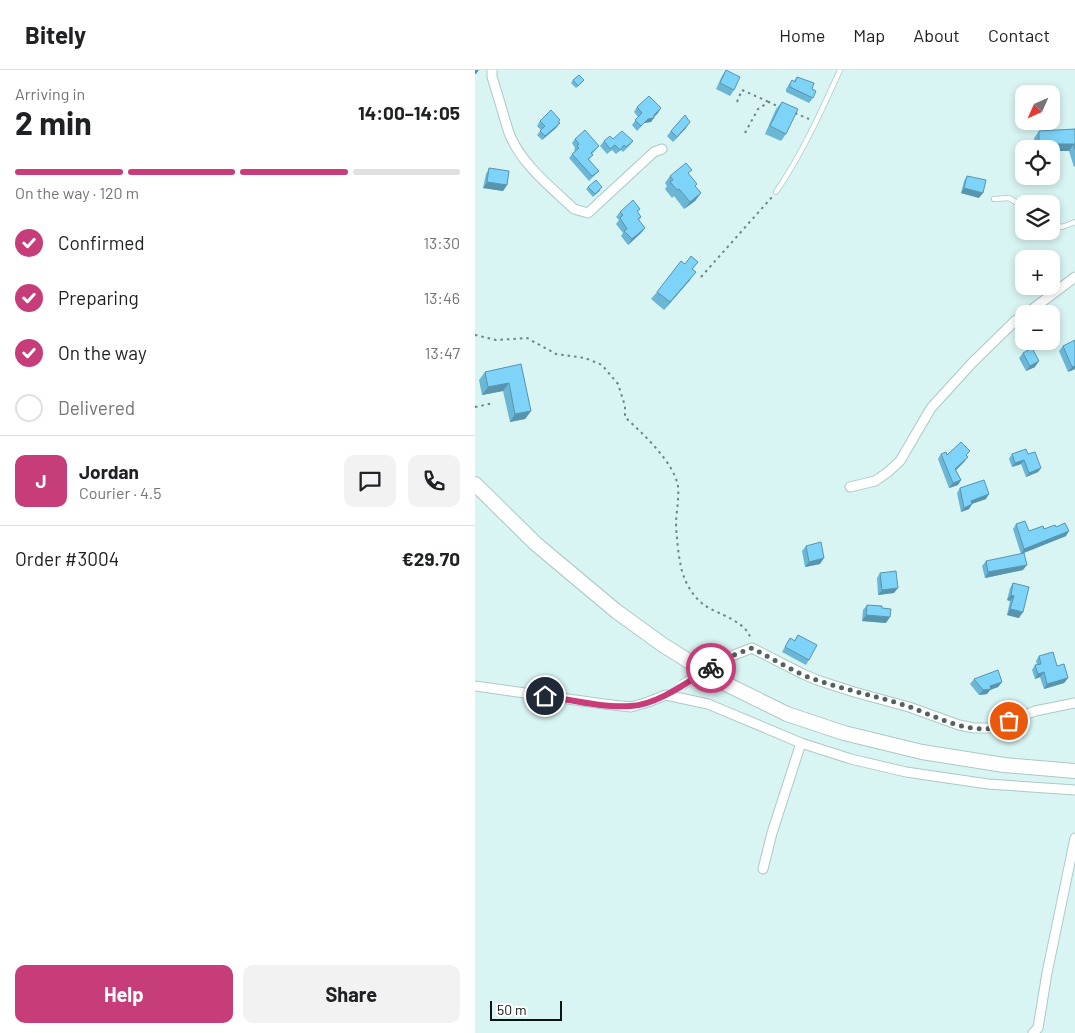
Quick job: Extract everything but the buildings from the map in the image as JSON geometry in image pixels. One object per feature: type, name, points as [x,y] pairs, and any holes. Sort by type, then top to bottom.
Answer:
[{"type":"main road","points":[[475,484],[535,544],[571,576],[616,611],[722,682],[787,714],[843,733],[931,753],[1004,765],[1075,771]]},
{"type":"street","points":[[492,70],[492,77],[510,134],[525,159],[541,178],[579,212],[588,213],[654,152],[662,149]]},
{"type":"street","points":[[1037,305],[1075,277]]},
{"type":"street","points":[[850,487],[875,481],[894,467],[931,408],[972,363],[1015,321]]},
{"type":"street","points":[[475,686],[631,706],[666,695],[734,655],[752,648],[817,680],[974,728],[993,728],[1035,712],[1075,703]]},
{"type":"street","points":[[666,695],[708,704],[801,743],[851,759],[906,772],[989,784],[1075,790]]},
{"type":"street","points":[[763,868],[772,833],[801,743]]},
{"type":"street","points":[[1033,1033],[1038,1028],[1047,973],[1075,838]]},
{"type":"lane","points":[[776,192],[788,175],[816,122],[840,70]]},
{"type":"lane","points":[[994,199],[1009,198],[1015,202]]},
{"type":"lane","points":[[1060,226],[1075,222]]},
{"type":"path","points":[[737,102],[742,90],[785,109]]},
{"type":"path","points":[[745,133],[758,109],[769,102]]},
{"type":"path","points":[[793,112],[816,122]]},
{"type":"path","points":[[701,277],[776,192]]},
{"type":"path","points":[[475,335],[496,340],[527,338],[556,354],[585,358],[602,365],[618,384],[625,406],[625,417],[646,438],[665,461],[674,476],[678,496],[676,523],[683,576],[694,595],[703,604],[745,627],[749,633],[752,648]]},
{"type":"path","points":[[475,407],[494,404]]},
{"type":"way so far","points":[[711,668],[744,650],[752,648],[817,680],[959,724],[986,729],[1009,721]]},
{"type":"route","points":[[545,696],[631,706],[666,695],[711,668]]}]
